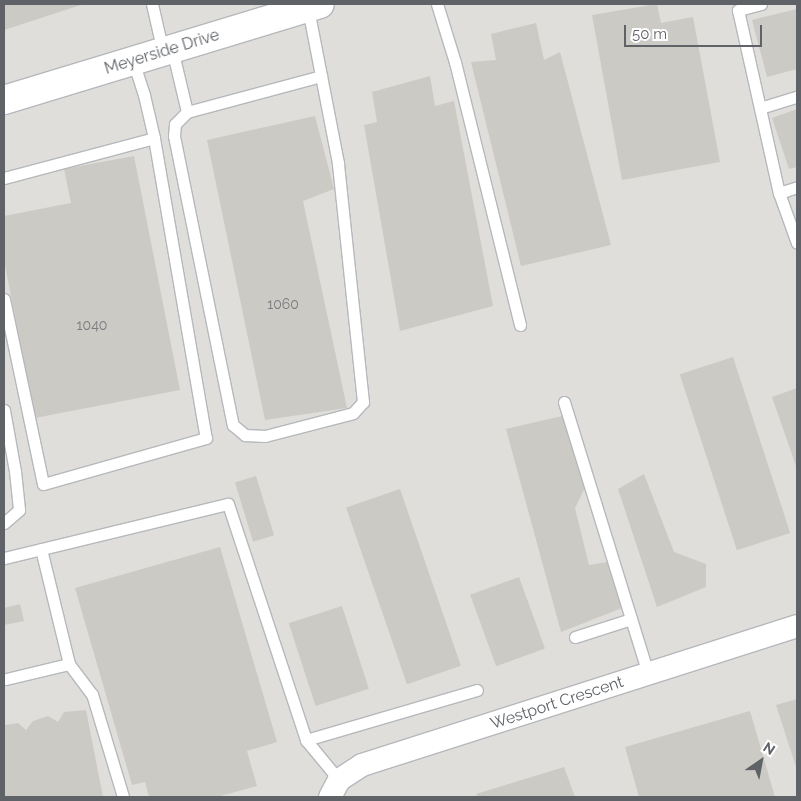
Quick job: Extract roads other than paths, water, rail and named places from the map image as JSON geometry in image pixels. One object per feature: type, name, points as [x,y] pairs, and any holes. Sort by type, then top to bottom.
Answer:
[{"type":"street","name":"Meyerside Drive","points":[[4,100],[314,6]]},
{"type":"street","name":"Westport Crescent","points":[[334,789],[362,766],[797,626]]},
{"type":"lane","points":[[152,4],[187,112]]},
{"type":"lane","points":[[437,4],[455,62],[520,325]]},
{"type":"lane","points":[[761,4],[737,7],[779,193],[797,244]]},
{"type":"lane","points":[[314,6],[321,76],[338,163],[364,402],[353,413],[265,436],[245,435],[232,425],[174,136],[176,124],[187,112],[321,76]]},
{"type":"lane","points":[[4,299],[43,484],[206,438],[154,138],[144,95],[133,61]]},
{"type":"lane","points":[[760,108],[797,96]]},
{"type":"lane","points":[[4,178],[154,138]]},
{"type":"lane","points":[[779,193],[797,187]]},
{"type":"lane","points":[[564,402],[648,674]]},
{"type":"lane","points":[[4,410],[15,471],[18,510],[4,523]]},
{"type":"lane","points":[[4,558],[228,504],[306,740],[334,789]]},
{"type":"lane","points":[[41,549],[69,664],[92,694],[123,797]]},
{"type":"lane","points":[[575,637],[631,619]]},
{"type":"lane","points":[[6,679],[69,664]]},
{"type":"lane","points":[[306,740],[477,690]]}]
